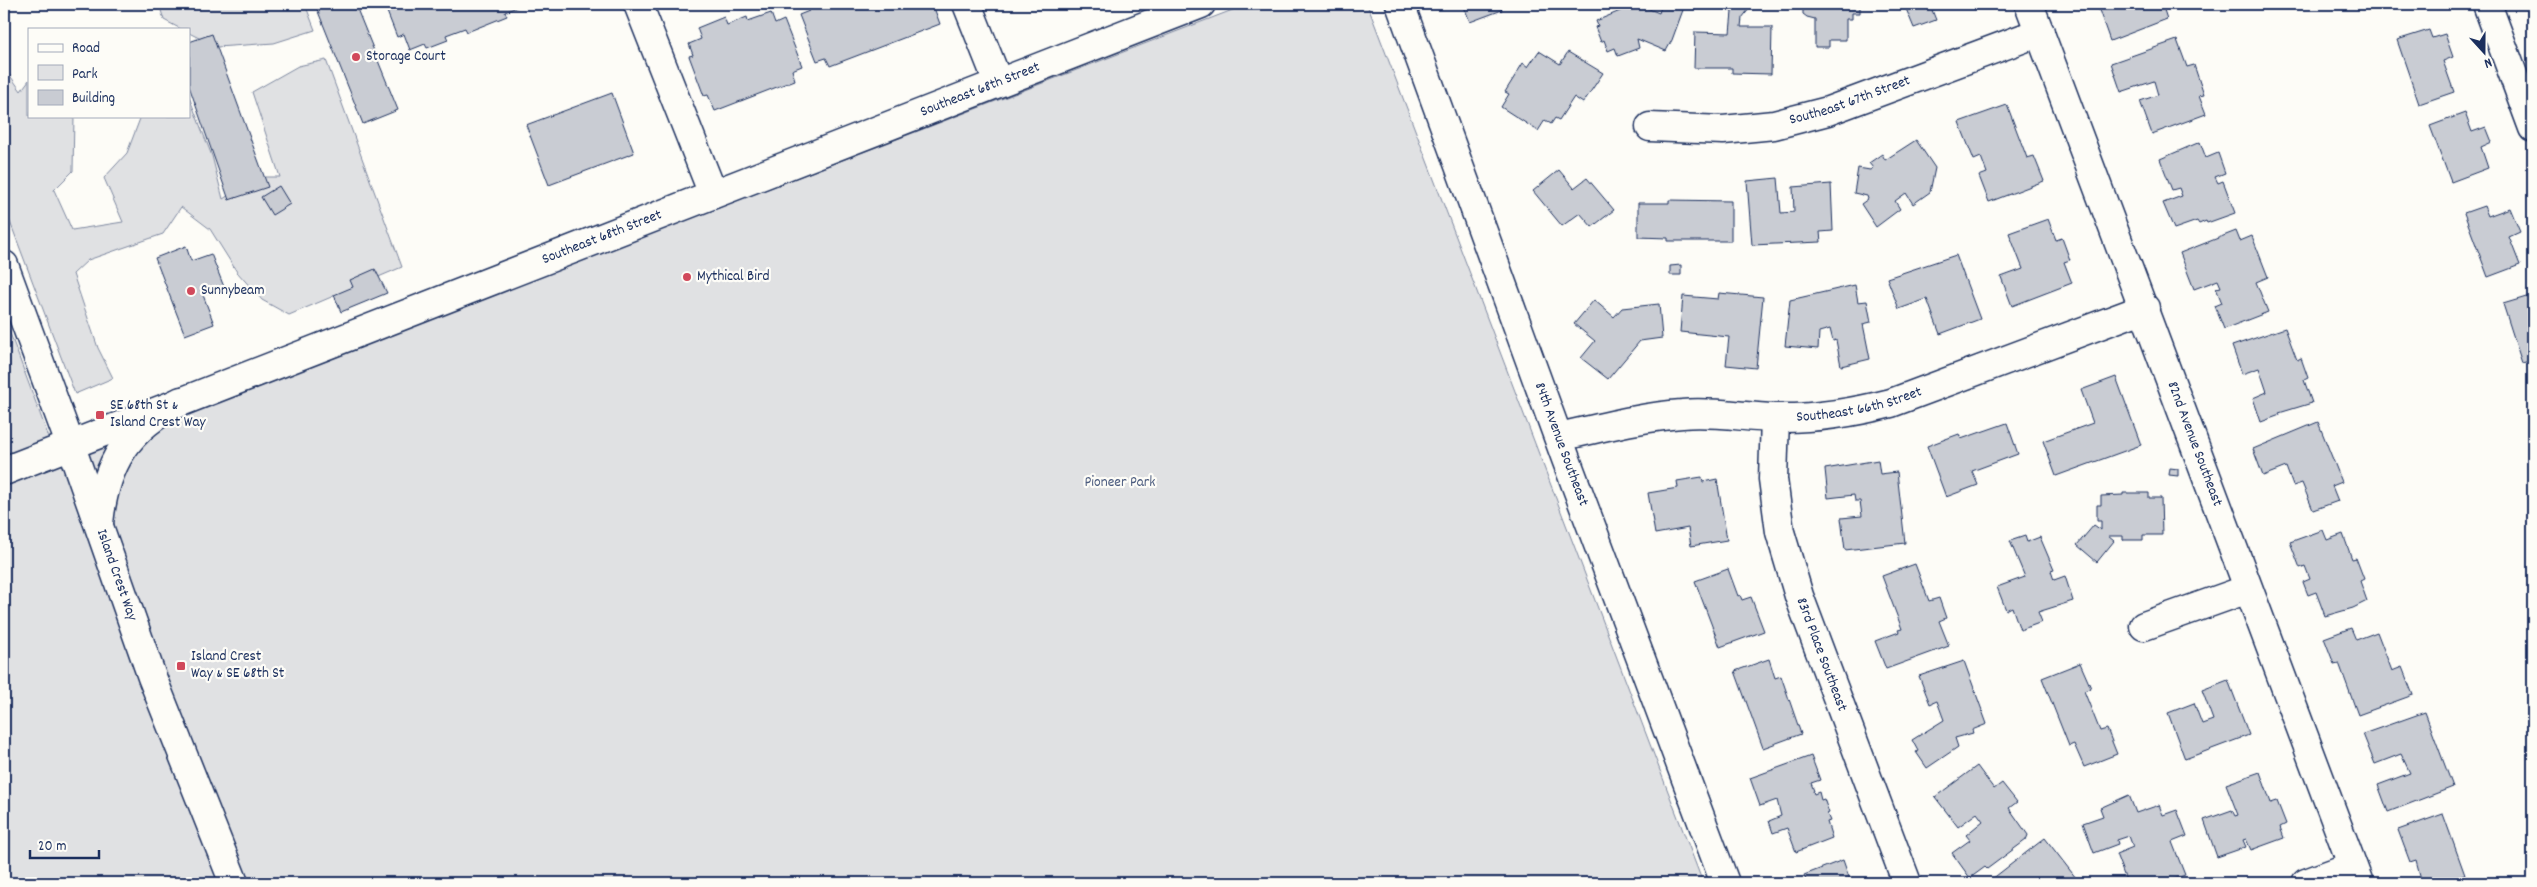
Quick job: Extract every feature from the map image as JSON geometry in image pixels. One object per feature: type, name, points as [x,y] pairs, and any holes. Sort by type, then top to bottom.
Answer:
[{"type":"street","points":[[638,4],[713,194]]},
{"type":"street","points":[[967,4],[998,82]]},
{"type":"street","name":"Southeast 68th Street","points":[[4,471],[1201,4]]},
{"type":"street","name":"84th Avenue Southeast","points":[[1400,4],[1724,883]]},
{"type":"street","name":"82nd Avenue Southeast","points":[[2030,4],[2356,875]]},
{"type":"street","points":[[2487,4],[2533,128]]},
{"type":"street","name":"Southeast 67th Street","points":[[1650,127],[1723,130],[1774,125],[1828,111],[2040,32]]},
{"type":"street","name":"Island Crest Way","points":[[4,265],[152,676],[234,883]]},
{"type":"street","name":"Southeast 66th Street","points":[[1559,437],[1642,419],[1684,413],[1775,418],[1829,416],[1891,403],[2145,308]]},
{"type":"street","points":[[98,528],[106,482],[114,461],[142,425],[160,411],[181,401]]},
{"type":"street","name":"83rd Place Southeast","points":[[1775,418],[1773,479],[1780,532],[1799,596],[1907,883]]},
{"type":"street","points":[[2144,626],[2248,589]]},
{"type":"street","points":[[2306,883],[2356,875]]},
{"type":"green space","points":[[159,4],[305,4],[315,30],[274,43],[217,47],[190,34],[190,28],[179,28],[164,20]]},
{"type":"green space","name":"Pioneer Park","points":[[1248,4],[1367,4],[1703,883],[4,883],[4,317],[58,462]]},
{"type":"green space","points":[[326,60],[402,267],[289,315],[262,300],[237,272],[210,229],[181,207],[163,234],[88,260],[73,274],[98,348],[113,378],[75,394],[4,206],[4,67],[21,91],[28,81],[28,118],[74,118],[73,171],[54,190],[72,230],[123,222],[104,178],[127,153],[140,118],[190,118],[190,100],[212,156],[223,199],[257,177],[280,177],[252,92],[298,66]]},
{"type":"building","name":"Storage Court","points":[[315,4],[355,4],[398,110],[363,124]]},
{"type":"building","name":"Storage Court","points":[[384,4],[519,4],[519,6],[505,12],[507,16],[467,32],[465,28],[446,35],[448,40],[427,48],[425,44],[410,50],[404,34],[397,37]]},
{"type":"building","points":[[807,4],[936,4],[933,5],[940,24],[830,66],[826,58],[817,61],[799,15],[809,11]]},
{"type":"building","points":[[1463,4],[1500,4],[1502,10],[1470,22]]},
{"type":"building","points":[[1637,4],[1659,13],[1662,4],[1681,4],[1683,10],[1666,51],[1637,39],[1639,48],[1618,56],[1615,48],[1608,51],[1604,40],[1601,42],[1595,27],[1598,26],[1596,21]]},
{"type":"building","points":[[1720,4],[1753,4],[1742,18],[1741,27],[1772,27],[1771,74],[1732,73],[1732,68],[1694,68],[1695,32],[1730,33],[1732,12]]},
{"type":"building","points":[[1803,4],[1860,4],[1860,13],[1852,13],[1852,19],[1846,19],[1846,40],[1829,40],[1829,47],[1815,47],[1815,19],[1803,14]]},
{"type":"building","points":[[1904,4],[1950,4],[1932,10],[1936,20],[1914,28]]},
{"type":"building","points":[[2116,4],[2162,4],[2167,19],[2110,41],[2099,10]]},
{"type":"building","points":[[771,13],[775,24],[784,20],[802,66],[792,70],[795,80],[715,111],[708,95],[704,96],[689,56],[693,55],[689,44],[701,39],[697,28],[724,17],[727,25],[747,17],[748,21]]},
{"type":"building","points":[[2429,30],[2432,38],[2445,34],[2453,57],[2443,61],[2454,92],[2419,104],[2397,40]]},
{"type":"building","points":[[212,34],[268,187],[229,200],[190,89],[190,42]]},
{"type":"building","points":[[2177,40],[2187,67],[2194,65],[2204,95],[2199,96],[2206,114],[2152,134],[2140,101],[2158,95],[2154,81],[2121,92],[2111,63]]},
{"type":"building","points":[[1539,51],[1560,64],[1568,52],[1603,73],[1583,103],[1574,97],[1559,120],[1555,118],[1551,124],[1545,120],[1538,131],[1501,107],[1509,94],[1505,92],[1523,63],[1528,67]]},
{"type":"building","points":[[612,93],[634,153],[549,185],[526,125]]},
{"type":"building","points":[[2007,105],[2027,158],[2034,156],[2044,181],[1989,202],[1979,176],[1987,173],[1981,157],[1974,160],[1959,122]]},
{"type":"building","points":[[2465,113],[2472,132],[2486,127],[2492,142],[2481,147],[2488,168],[2451,182],[2430,126]]},
{"type":"building","points":[[1916,140],[1935,168],[1930,192],[1913,204],[1906,193],[1895,201],[1900,209],[1876,227],[1861,204],[1868,199],[1867,196],[1854,193],[1858,168],[1870,170],[1873,168],[1869,163],[1882,154],[1885,160]]},
{"type":"building","points":[[2200,142],[2206,158],[2218,153],[2225,173],[2215,177],[2218,183],[2223,181],[2235,213],[2207,223],[2206,221],[2199,224],[2197,221],[2174,229],[2163,203],[2182,196],[2179,188],[2172,190],[2160,159]]},
{"type":"building","points":[[1559,170],[1574,188],[1587,178],[1614,210],[1592,227],[1580,213],[1562,226],[1533,191]]},
{"type":"building","points":[[1778,178],[1781,213],[1794,212],[1793,187],[1831,184],[1833,231],[1820,232],[1821,242],[1752,245],[1747,181]]},
{"type":"building","points":[[279,186],[290,204],[272,215],[261,197]]},
{"type":"building","points":[[1669,200],[1731,201],[1731,241],[1668,241],[1668,238],[1638,237],[1638,203],[1669,203]]},
{"type":"building","points":[[2484,206],[2488,216],[2510,208],[2520,232],[2509,237],[2520,265],[2488,277],[2464,213]]},
{"type":"building","points":[[2048,219],[2056,240],[2062,238],[2070,260],[2064,262],[2072,283],[2012,306],[2001,277],[2023,269],[2009,233]]},
{"type":"building","points":[[2236,231],[2240,241],[2252,236],[2268,277],[2256,282],[2268,312],[2224,329],[2215,306],[2222,303],[2216,288],[2221,287],[2218,280],[2194,289],[2180,253]]},
{"type":"building","name":"Sunnybeam","points":[[186,246],[191,261],[211,254],[224,287],[203,295],[214,324],[185,335],[155,258]]},
{"type":"building","points":[[1956,255],[1980,319],[1940,334],[1927,299],[1899,309],[1887,278]]},
{"type":"building","points":[[1681,265],[1681,275],[1670,275],[1670,266]]},
{"type":"building","points":[[375,269],[387,293],[341,312],[334,295],[353,287],[350,280]]},
{"type":"building","points":[[1855,285],[1858,302],[1867,301],[1871,322],[1863,324],[1870,359],[1841,366],[1836,340],[1833,341],[1830,329],[1819,332],[1818,349],[1785,346],[1790,300]]},
{"type":"building","points":[[1719,293],[1763,297],[1756,368],[1726,365],[1729,337],[1680,332],[1683,296],[1718,299]]},
{"type":"building","points":[[2533,295],[2533,360],[2522,363],[2503,304]]},
{"type":"building","points":[[1594,300],[1614,317],[1622,308],[1659,304],[1662,338],[1640,341],[1608,379],[1581,358],[1595,341],[1574,324]]},
{"type":"building","points":[[2285,328],[2297,360],[2301,358],[2308,378],[2304,380],[2312,403],[2279,413],[2280,415],[2261,422],[2253,398],[2267,392],[2259,368],[2242,374],[2232,346]]},
{"type":"building","points":[[2116,377],[2141,445],[2056,476],[2043,441],[2093,423],[2081,390]]},
{"type":"building","points":[[2318,422],[2342,482],[2332,486],[2338,501],[2313,510],[2302,483],[2293,486],[2286,467],[2263,476],[2253,449]]},
{"type":"building","points":[[2007,423],[2018,454],[1972,471],[1978,485],[1946,497],[1927,446],[1959,434],[1961,439]]},
{"type":"building","points":[[1878,460],[1880,474],[1897,472],[1905,543],[1845,550],[1841,518],[1862,516],[1860,501],[1855,501],[1854,495],[1828,498],[1825,469]]},
{"type":"building","points":[[2170,468],[2178,469],[2178,476],[2169,475]]},
{"type":"building","points":[[1702,477],[1703,482],[1717,479],[1727,540],[1691,546],[1688,528],[1655,534],[1648,493],[1678,488],[1677,481]]},
{"type":"building","points":[[2123,493],[2149,493],[2149,498],[2161,498],[2162,535],[2143,535],[2143,540],[2123,540],[2123,536],[2108,536],[2114,541],[2097,562],[2077,545],[2094,525],[2101,530],[2101,521],[2097,521],[2097,505],[2101,505],[2101,496],[2123,495]]},
{"type":"building","points":[[2323,530],[2327,540],[2343,534],[2352,559],[2356,558],[2364,579],[2360,581],[2367,601],[2353,608],[2325,616],[2316,592],[2308,595],[2303,582],[2310,579],[2305,566],[2300,568],[2290,542]]},
{"type":"building","points":[[2025,536],[2027,542],[2040,537],[2054,570],[2051,571],[2054,580],[2065,576],[2073,601],[2038,612],[2042,622],[2020,630],[2012,607],[2006,610],[1997,587],[2025,577],[2010,541]]},
{"type":"building","points":[[1915,564],[1929,601],[1939,598],[1946,618],[1939,621],[1949,646],[1886,669],[1875,641],[1899,632],[1898,630],[1902,629],[1882,576]]},
{"type":"building","points":[[1728,569],[1738,596],[1740,595],[1742,600],[1751,597],[1764,631],[1720,647],[1695,581]]},
{"type":"building","points":[[2351,628],[2356,640],[2377,632],[2392,671],[2402,667],[2413,695],[2358,715],[2339,663],[2334,664],[2324,638]]},
{"type":"building","points":[[1769,659],[1775,678],[1781,676],[1801,734],[1763,748],[1735,671]]},
{"type":"building","points":[[1964,661],[1987,724],[1972,730],[1973,733],[1955,738],[1958,747],[1927,768],[1916,752],[1918,751],[1912,740],[1944,720],[1937,701],[1930,704],[1919,676]]},
{"type":"building","points":[[2080,663],[2091,688],[2084,691],[2100,731],[2107,729],[2117,754],[2084,767],[2074,744],[2069,746],[2042,678]]},
{"type":"building","points":[[2228,680],[2249,735],[2185,759],[2168,713],[2194,703],[2202,724],[2213,720],[2202,690]]},
{"type":"building","points":[[2425,712],[2453,787],[2388,812],[2378,785],[2410,773],[2401,754],[2375,764],[2363,734]]},
{"type":"building","points":[[1811,756],[1820,780],[1811,783],[1813,791],[1814,794],[1819,792],[1821,800],[1824,799],[1829,813],[1827,814],[1830,821],[1827,822],[1832,838],[1796,852],[1787,828],[1773,833],[1769,821],[1781,816],[1777,800],[1760,806],[1750,778]]},
{"type":"building","points":[[1977,766],[1994,789],[2002,783],[2017,802],[2009,808],[2028,835],[2026,840],[1987,869],[1985,867],[1970,878],[1952,853],[1970,840],[1966,835],[1983,821],[1977,813],[1958,827],[1935,797]]},
{"type":"building","points":[[2260,772],[2271,803],[2277,801],[2286,824],[2280,827],[2284,838],[2251,850],[2246,839],[2243,840],[2246,847],[2217,857],[2204,820],[2232,810],[2235,816],[2238,815],[2226,784]]},
{"type":"building","points":[[2129,795],[2136,813],[2159,805],[2163,815],[2177,810],[2187,836],[2172,842],[2185,875],[2163,883],[2160,883],[2158,879],[2148,883],[2127,883],[2116,854],[2133,847],[2129,836],[2117,840],[2118,844],[2094,853],[2083,823],[2103,816],[2100,808]]},
{"type":"building","points":[[2443,814],[2465,875],[2457,878],[2459,883],[2422,883],[2416,860],[2410,862],[2398,830]]},
{"type":"building","points":[[2045,838],[2076,878],[2073,881],[2074,883],[1987,883]]},
{"type":"building","points":[[1843,860],[1851,883],[1807,883],[1804,875]]},
{"type":"place","name":"Storage Court","points":[[356,57]]},
{"type":"place","name":"Mythical Bird","points":[[687,277]]},
{"type":"place","name":"Sunnybeam","points":[[191,291]]},
{"type":"place","name":"SE 68th St & Island Crest Way","points":[[100,415]]},
{"type":"place","name":"Island Crest Way & SE 68th St","points":[[181,666]]}]
